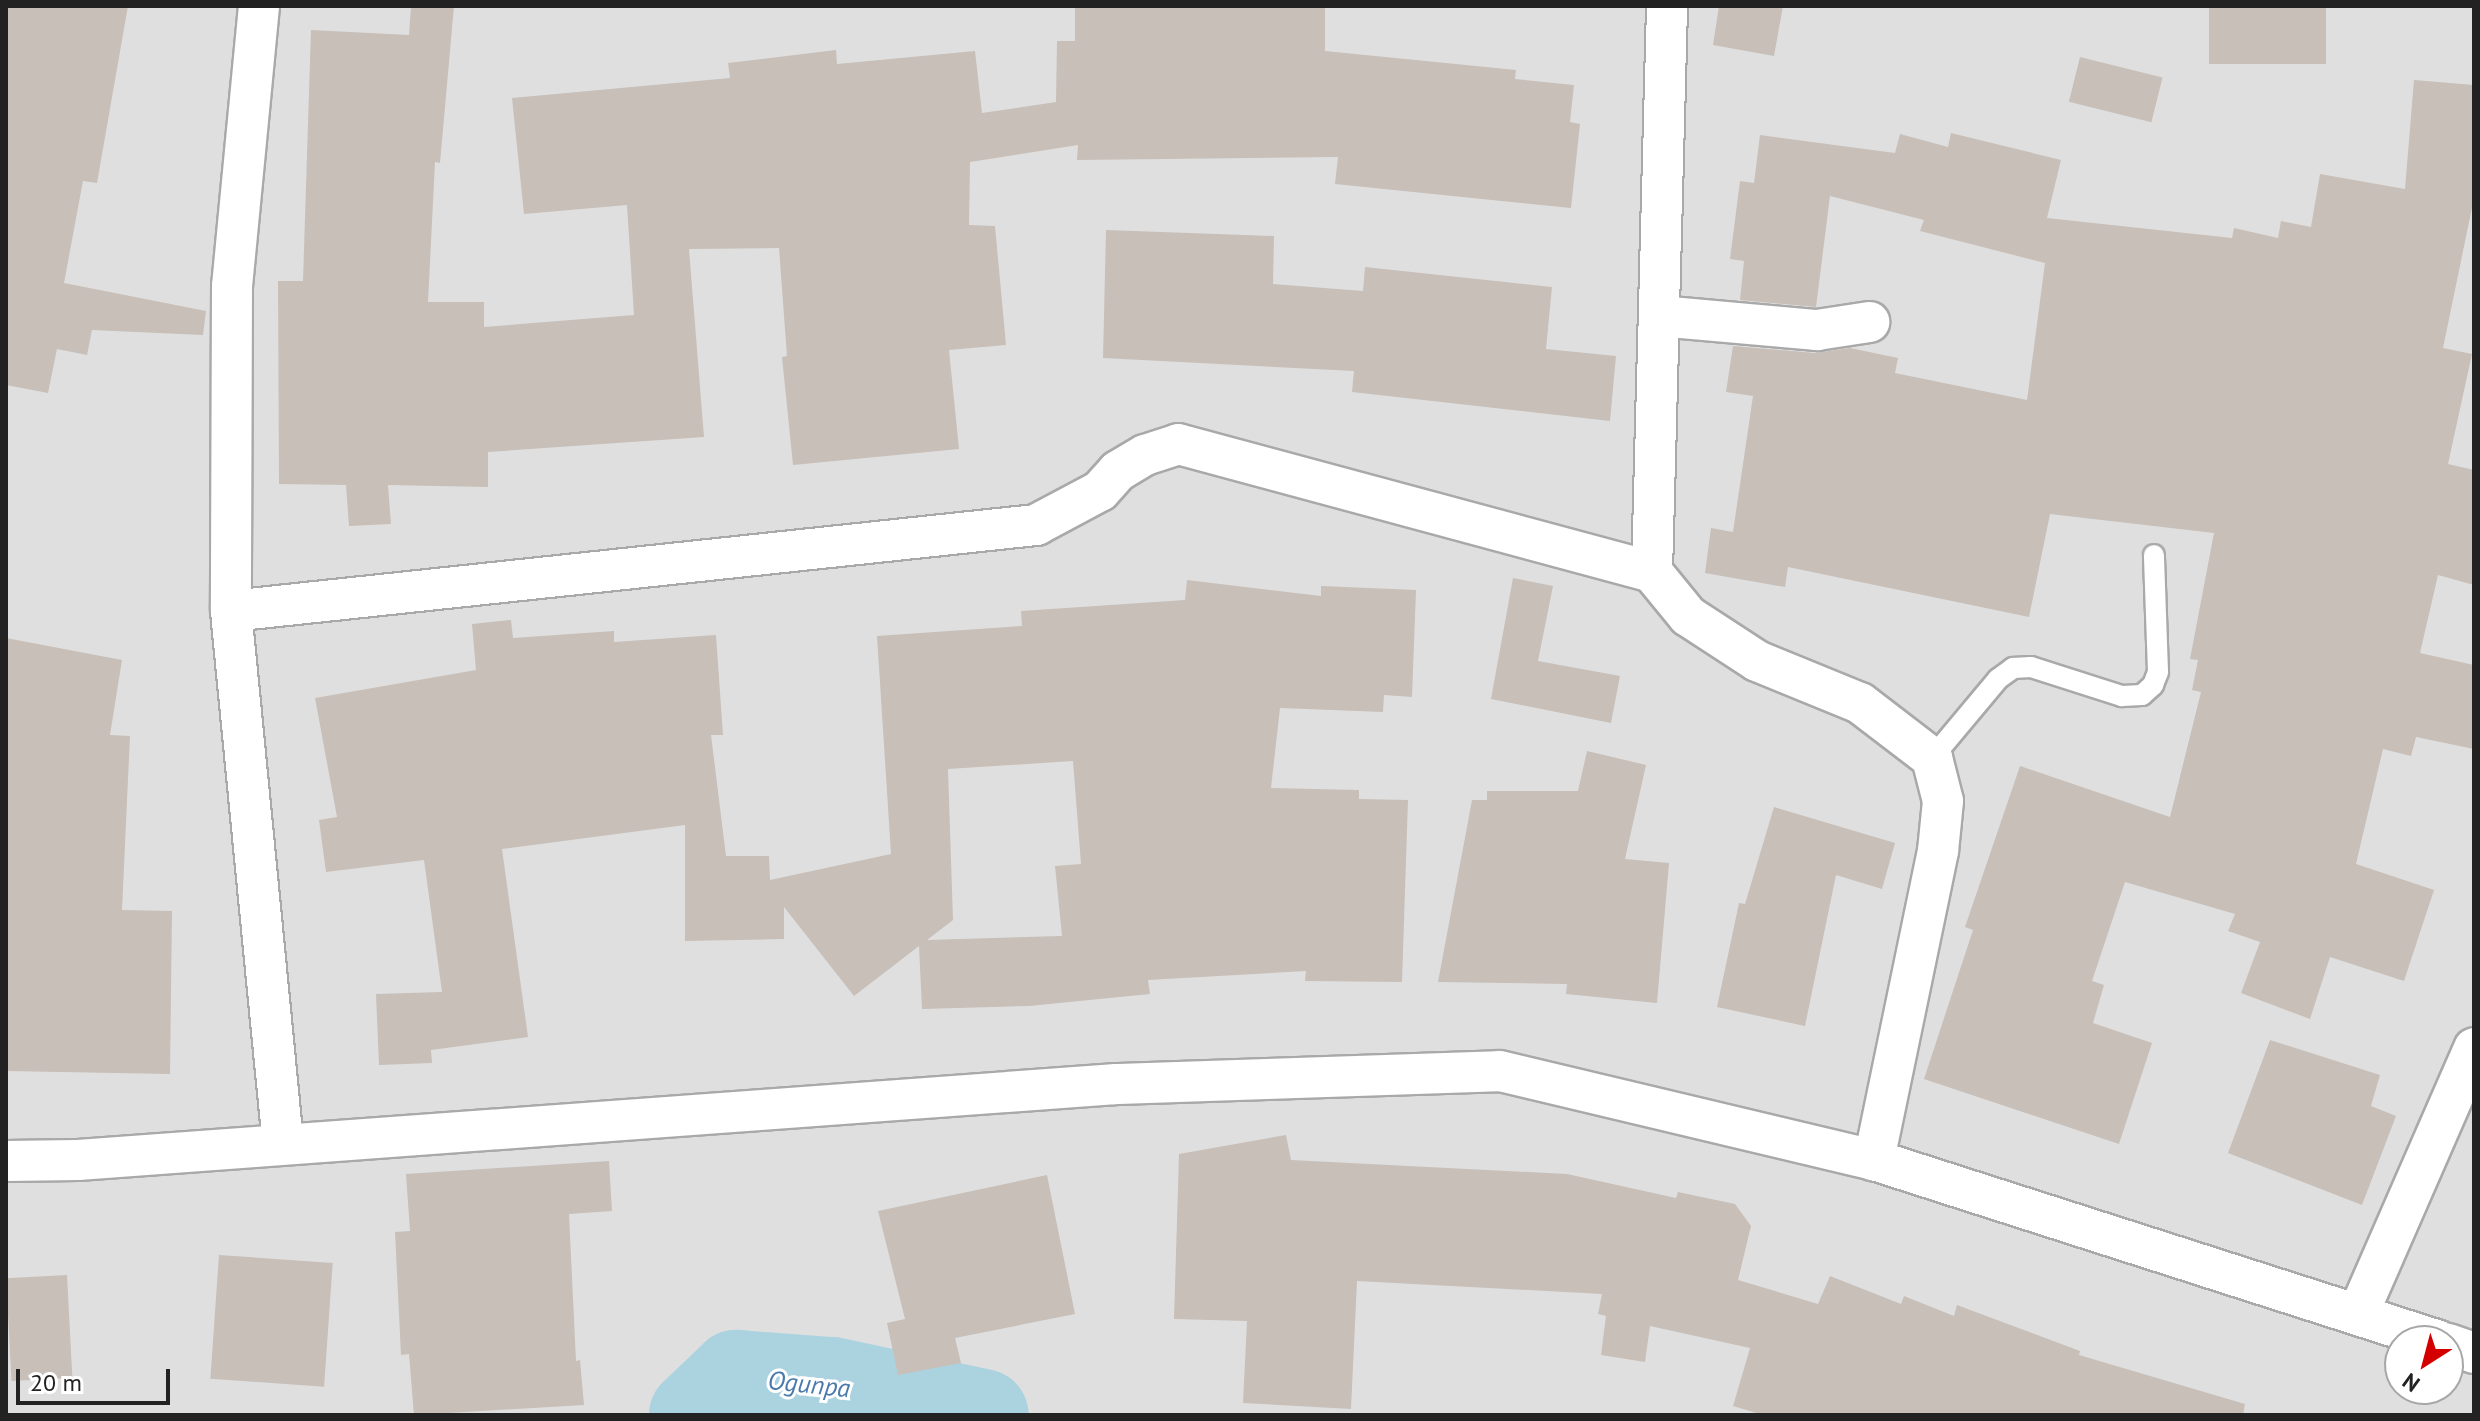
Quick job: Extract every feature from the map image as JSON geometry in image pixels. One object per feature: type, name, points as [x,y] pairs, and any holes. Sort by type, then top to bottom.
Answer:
[{"type":"street","points":[[259,6],[232,286],[231,611],[283,1143]]},
{"type":"street","points":[[1652,572],[1667,6]]},
{"type":"street","points":[[1659,316],[1817,330],[1869,322]]},
{"type":"street","points":[[231,611],[1036,525],[1100,491],[1118,471],[1145,455],[1178,444],[1652,572],[1688,616],[1757,661],[1860,703],[1932,758],[1943,801],[1938,851],[1874,1160]]},
{"type":"street","points":[[2358,1314],[2474,1048]]},
{"type":"street","points":[[6,1161],[78,1160],[1116,1084],[1500,1071],[1874,1160],[2391,1325]]},
{"type":"lane","points":[[1932,758],[1998,679],[2013,668],[2031,667],[2122,696],[2142,695],[2153,685],[2158,672],[2154,555]]},
{"type":"shaded area","points":[[6,6],[2474,6],[2474,1415],[6,1415]]},
{"type":"building","points":[[6,6],[128,6],[97,183],[83,181],[64,283],[206,311],[203,335],[92,330],[87,355],[57,349],[48,393],[6,385]]},
{"type":"building","points":[[411,6],[454,6],[440,163],[435,162],[428,302],[484,302],[484,327],[634,315],[627,205],[524,214],[512,98],[730,78],[728,63],[836,50],[837,64],[975,51],[982,113],[1056,102],[1057,41],[1075,41],[1075,6],[1325,6],[1325,51],[1516,70],[1515,79],[1574,85],[1570,122],[1580,124],[1571,208],[1335,184],[1338,157],[1077,160],[1078,145],[970,162],[969,225],[995,226],[1006,345],[949,350],[959,449],[793,465],[782,357],[787,356],[779,248],[689,249],[704,437],[488,452],[488,487],[388,485],[391,524],[349,526],[346,485],[279,484],[278,281],[303,281],[311,30],[409,35]]},
{"type":"building","points":[[1719,6],[1783,6],[1774,56],[1713,45]]},
{"type":"building","points":[[2209,6],[2326,6],[2326,64],[2209,64]]},
{"type":"building","points":[[2080,57],[2162,78],[2151,122],[2069,102]]},
{"type":"building","points":[[2414,80],[2474,85],[2474,198],[2443,348],[2472,354],[2448,464],[2474,470],[2474,585],[2438,575],[2420,653],[2474,665],[2474,749],[2416,737],[2411,756],[2383,749],[2356,864],[2434,890],[2404,981],[2330,957],[2310,1019],[2241,993],[2260,942],[2228,931],[2235,914],[2125,882],[2092,981],[2104,985],[2093,1023],[2152,1043],[2119,1144],[1924,1079],[1973,930],[1965,927],[2020,766],[2170,817],[2201,692],[2192,690],[2198,660],[2190,659],[2214,533],[2050,514],[2029,617],[1788,567],[1785,587],[1705,573],[1711,528],[1733,532],[1753,396],[1726,392],[1733,346],[1815,353],[1850,348],[1898,358],[1895,373],[2027,400],[2045,263],[1920,231],[1924,220],[1830,196],[1816,307],[1740,300],[1744,261],[1730,259],[1740,181],[1754,183],[1760,135],[1895,153],[1900,134],[1948,147],[1951,133],[2061,160],[2047,218],[2232,238],[2234,228],[2278,238],[2281,221],[2311,227],[2320,174],[2405,189]]},
{"type":"building","points":[[1106,230],[1274,236],[1273,284],[1363,291],[1365,267],[1552,287],[1546,349],[1616,356],[1610,421],[1352,392],[1354,371],[1103,358]]},
{"type":"building","points":[[1513,578],[1553,586],[1538,661],[1620,676],[1611,723],[1491,699]]},
{"type":"building","points":[[1187,580],[1321,596],[1321,586],[1416,590],[1412,697],[1384,695],[1383,712],[1280,708],[1271,788],[1359,790],[1359,799],[1408,800],[1402,982],[1305,981],[1306,971],[1148,980],[1150,994],[1029,1006],[922,1009],[919,946],[854,996],[784,907],[784,939],[685,941],[685,825],[502,849],[528,1037],[431,1050],[432,1063],[379,1065],[376,994],[442,992],[424,860],[326,872],[319,820],[337,817],[315,698],[476,670],[472,624],[511,620],[513,638],[614,631],[614,642],[716,635],[723,735],[711,735],[726,856],[769,856],[770,880],[891,854],[877,636],[1022,626],[1021,611],[1185,600]],"holes":[[[1073,761],[1081,864],[1055,866],[1062,936],[927,940],[953,920],[948,769]]]},
{"type":"building","points":[[6,638],[122,660],[110,735],[130,736],[122,910],[172,911],[170,1074],[6,1071]]},
{"type":"building","points":[[1587,751],[1646,765],[1625,859],[1669,863],[1657,1003],[1566,994],[1567,984],[1438,982],[1472,800],[1487,800],[1487,791],[1578,791]]},
{"type":"building","points":[[1774,807],[1895,843],[1882,889],[1836,875],[1805,1026],[1717,1007],[1739,903],[1745,904]]},
{"type":"building","points":[[2270,1040],[2380,1075],[2371,1106],[2396,1116],[2362,1205],[2228,1153]]},
{"type":"building","points":[[1286,1135],[1291,1160],[1567,1174],[1676,1198],[1678,1192],[1735,1204],[1751,1226],[1738,1280],[1818,1304],[1830,1276],[1901,1304],[1904,1296],[1954,1316],[1957,1305],[2080,1351],[2079,1355],[2245,1404],[2243,1415],[1763,1415],[1733,1406],[1750,1348],[1650,1326],[1645,1362],[1601,1355],[1606,1316],[1598,1314],[1602,1294],[1357,1281],[1351,1409],[1243,1403],[1247,1321],[1174,1319],[1179,1154]]},
{"type":"building","points":[[609,1161],[612,1211],[569,1214],[576,1361],[580,1360],[584,1405],[414,1415],[409,1354],[401,1355],[395,1232],[410,1231],[406,1174]]},
{"type":"building","points":[[1047,1175],[1075,1314],[955,1338],[961,1363],[898,1375],[887,1323],[905,1319],[878,1211]]},
{"type":"building","points":[[219,1255],[333,1263],[324,1387],[210,1379]]},
{"type":"building","points":[[67,1275],[72,1378],[11,1381],[6,1278]]},
{"type":"waterway","name":"Ogunpa","points":[[695,1415],[736,1376],[832,1383],[983,1415]]}]
